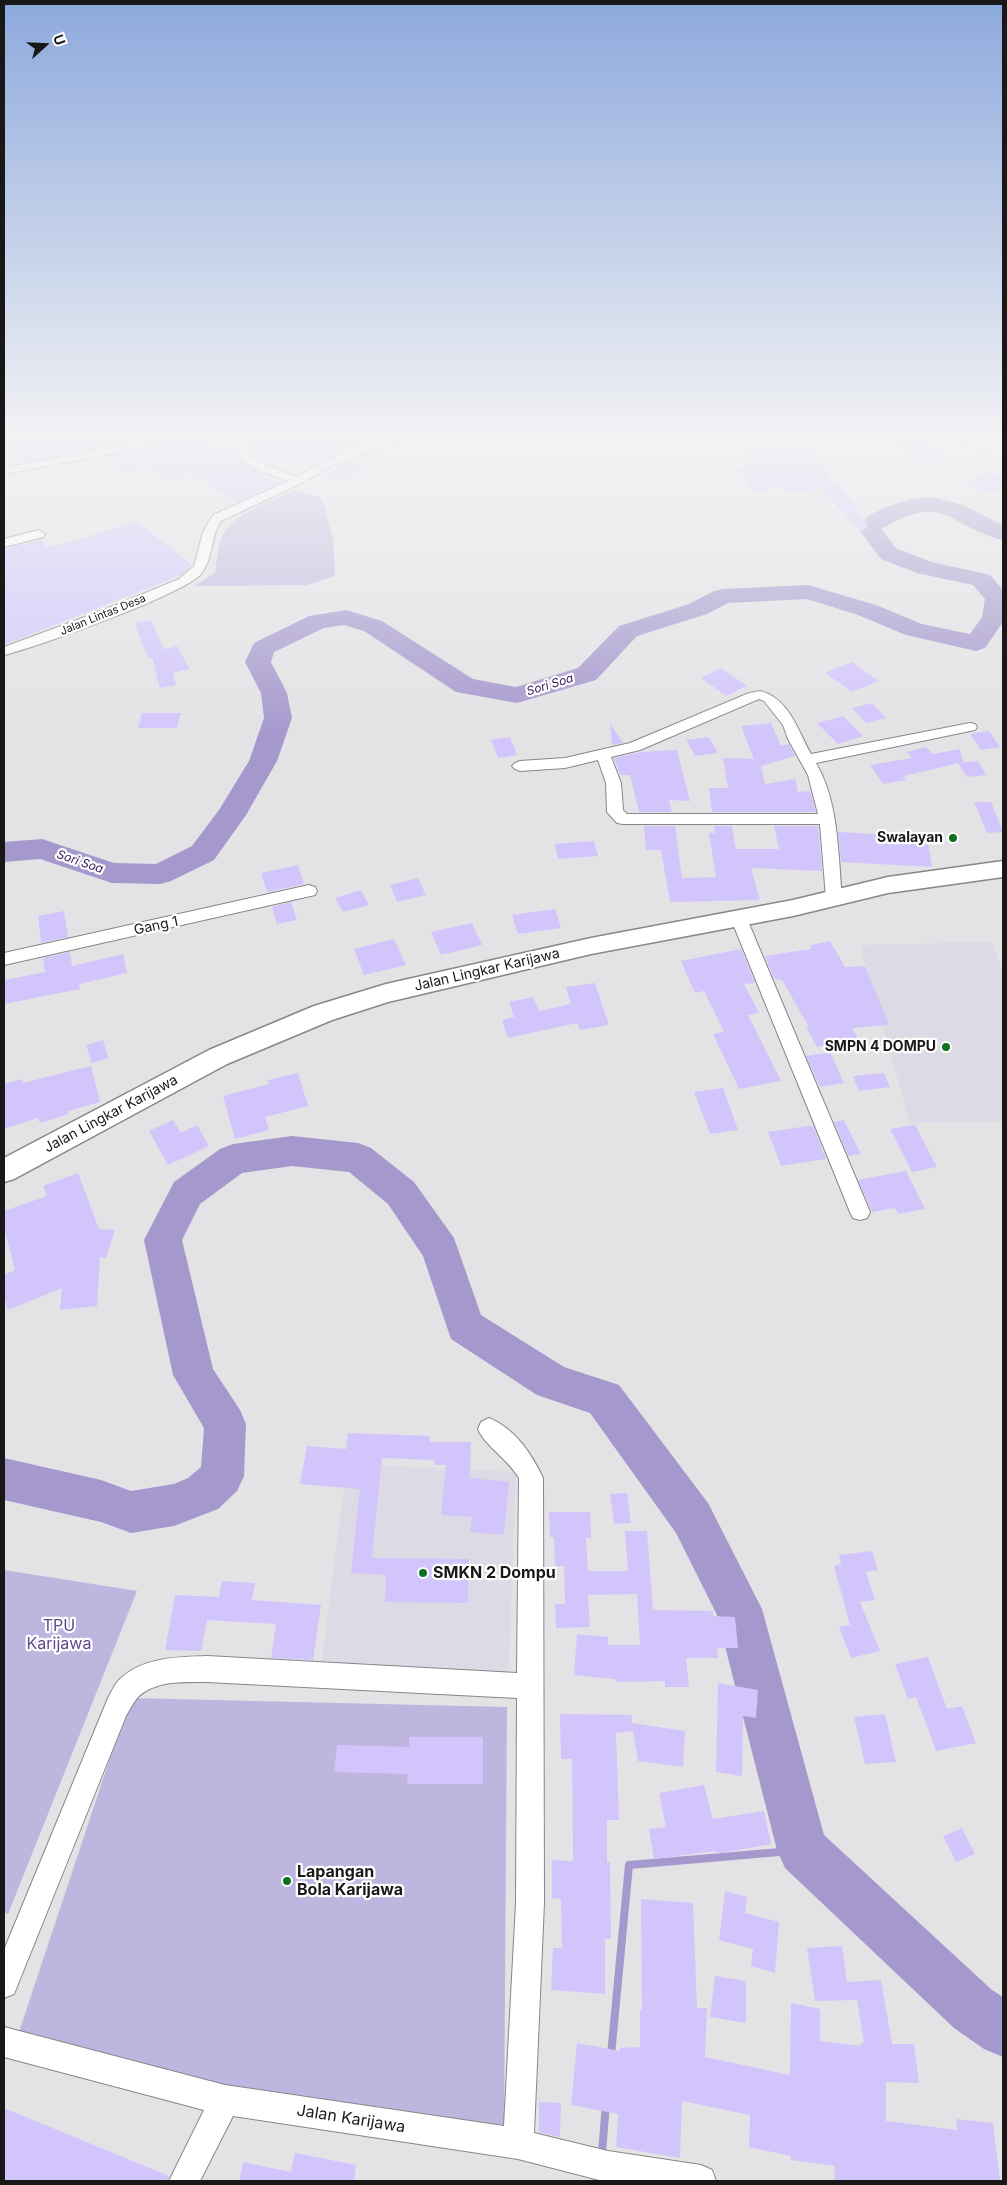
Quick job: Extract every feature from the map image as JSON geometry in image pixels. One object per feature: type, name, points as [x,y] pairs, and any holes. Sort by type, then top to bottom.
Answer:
[{"type":"main road","name":"Jalan Lingkar Karijawa","points":[[4,1170],[218,1057],[323,1013],[386,993],[591,946],[739,919],[888,885],[1003,869]]},
{"type":"street","points":[[4,543],[35,535]]},
{"type":"street","name":"Jalan Lintas Desa","points":[[4,651],[117,610],[184,581],[200,568],[207,535]]},
{"type":"street","points":[[520,766],[565,763],[636,747],[660,739],[760,695],[769,698],[784,715],[816,775],[827,819],[834,898]]},
{"type":"street","points":[[807,760],[970,727]]},
{"type":"street","points":[[603,755],[614,780],[616,793],[614,812],[623,819],[827,819]]},
{"type":"street","name":"Gang 1","points":[[4,959],[309,891]]},
{"type":"street","points":[[739,919],[860,1212]]},
{"type":"street","points":[[489,1430],[518,1455],[525,1463],[531,1478],[530,1903],[518,2144]]},
{"type":"street","points":[[4,1984],[117,1707],[129,1688],[147,1676],[168,1670],[207,1669],[530,1686]]},
{"type":"street","name":"Jalan Karijawa","points":[[4,2042],[225,2100],[518,2144],[608,2167],[701,2181]]},
{"type":"street","points":[[184,2181],[225,2100]]},
{"type":"shaded area","name":"SMPN 4 DOMPU","points":[[992,942],[1003,973],[1003,1121],[910,1123],[860,945]]},
{"type":"shaded area","name":"SMKN 2 Dompu","points":[[347,1464],[516,1472],[508,1685],[320,1675]]},
{"type":"green space","points":[[223,535],[332,535],[335,576],[307,585],[194,586],[215,573],[218,549]]},
{"type":"green space","name":"TPU Karijawa","points":[[4,1570],[137,1591],[8,1914],[4,1912]]},
{"type":"green space","name":"Lapangan Bola Karijawa","points":[[130,1698],[507,1707],[504,2132],[11,2056]]},
{"type":"building","points":[[93,535],[154,535],[192,565],[181,575],[4,645],[4,549],[41,539],[47,547]]},
{"type":"building","points":[[151,620],[164,649],[177,646],[190,669],[173,673],[176,685],[160,688],[152,657],[148,658],[134,623]]},
{"type":"building","points":[[852,662],[879,681],[852,692],[825,673]]},
{"type":"building","points":[[721,668],[747,686],[726,696],[701,678]]},
{"type":"building","points":[[872,703],[886,718],[866,723],[852,708]]},
{"type":"building","points":[[142,713],[181,713],[177,728],[138,728]]},
{"type":"building","points":[[843,716],[863,736],[838,744],[817,723]]},
{"type":"building","points":[[610,723],[623,743],[612,745]]},
{"type":"building","points":[[771,723],[781,746],[789,744],[795,756],[761,766],[765,784],[795,779],[798,792],[810,791],[816,812],[712,812],[709,788],[728,788],[723,758],[754,759],[741,726]]},
{"type":"building","points":[[989,731],[1000,747],[981,750],[970,734]]},
{"type":"building","points":[[510,737],[517,755],[498,758],[491,740]]},
{"type":"building","points":[[709,737],[718,753],[695,756],[686,740]]},
{"type":"building","points":[[926,747],[933,754],[960,749],[963,762],[904,776],[906,780],[883,784],[870,765],[912,758],[907,752]]},
{"type":"building","points":[[677,750],[690,801],[669,800],[672,812],[639,812],[630,775],[620,775],[614,758],[641,752]]},
{"type":"building","points":[[978,761],[986,775],[967,777],[958,763]]},
{"type":"building","points":[[974,802],[991,802],[1003,832],[987,833]]},
{"type":"building","points":[[644,826],[675,826],[682,878],[716,877],[709,833],[715,833],[714,826],[732,826],[736,849],[779,849],[774,826],[818,826],[822,871],[751,868],[760,900],[670,902],[661,850],[646,850]]},
{"type":"building","points":[[838,832],[927,837],[932,867],[841,862]]},
{"type":"building","points":[[594,841],[598,856],[558,859],[555,844]]},
{"type":"building","points":[[298,865],[304,884],[267,892],[261,873]]},
{"type":"building","points":[[418,878],[426,895],[397,902],[390,885]]},
{"type":"building","points":[[361,890],[369,905],[343,912],[335,898]]},
{"type":"building","points":[[291,902],[297,920],[277,924],[272,907]]},
{"type":"building","points":[[555,909],[561,928],[518,934],[512,915]]},
{"type":"building","points":[[64,911],[68,937],[41,943],[38,916]]},
{"type":"building","points":[[472,923],[482,945],[441,955],[431,932]]},
{"type":"building","points":[[394,939],[406,965],[364,975],[354,949]]},
{"type":"building","points":[[830,941],[845,967],[865,966],[889,1025],[852,1028],[859,1040],[817,1047],[806,1027],[809,1027],[782,980],[774,979],[765,956],[811,949],[810,945]]},
{"type":"building","points":[[741,949],[755,983],[744,984],[759,1013],[748,1015],[781,1081],[739,1089],[713,1034],[724,1032],[704,991],[695,993],[681,961]]},
{"type":"building","points":[[70,952],[72,966],[123,954],[127,973],[79,984],[80,989],[4,1004],[4,980],[45,972],[43,958]]},
{"type":"building","points":[[595,983],[609,1025],[580,1030],[577,1023],[508,1038],[502,1020],[514,1017],[509,1002],[533,997],[539,1011],[571,1004],[566,987]]},
{"type":"building","points":[[103,1040],[108,1058],[92,1063],[86,1045]]},
{"type":"building","points":[[830,1052],[844,1083],[820,1087],[806,1056]]},
{"type":"building","points":[[91,1066],[100,1102],[68,1111],[69,1114],[40,1123],[38,1118],[4,1129],[4,1084],[22,1079],[23,1083]]},
{"type":"building","points":[[298,1073],[308,1106],[265,1117],[269,1130],[235,1139],[223,1096],[269,1084],[268,1080]]},
{"type":"building","points":[[884,1073],[890,1087],[859,1091],[853,1076]]},
{"type":"building","points":[[723,1088],[738,1130],[710,1134],[694,1092]]},
{"type":"building","points":[[173,1120],[181,1133],[197,1125],[209,1146],[168,1165],[149,1131]]},
{"type":"building","points":[[844,1120],[861,1154],[848,1156],[834,1122]]},
{"type":"building","points":[[915,1125],[937,1167],[912,1172],[890,1129]]},
{"type":"building","points":[[813,1126],[826,1159],[781,1166],[768,1132]]},
{"type":"building","points":[[906,1171],[925,1209],[898,1214],[895,1208],[872,1212],[858,1180]]},
{"type":"building","points":[[78,1173],[99,1229],[115,1230],[106,1258],[100,1257],[97,1306],[60,1310],[62,1288],[8,1310],[4,1295],[4,1275],[15,1270],[4,1228],[4,1211],[47,1196],[43,1186]]},
{"type":"building","points":[[348,1433],[430,1436],[430,1442],[471,1442],[470,1478],[509,1482],[504,1535],[470,1532],[472,1517],[441,1515],[446,1465],[434,1465],[434,1460],[382,1458],[372,1558],[469,1559],[468,1603],[385,1602],[386,1575],[351,1573],[360,1489],[300,1484],[307,1446],[346,1449]]},
{"type":"building","points":[[627,1493],[631,1523],[614,1524],[610,1494]]},
{"type":"building","points":[[549,1512],[590,1512],[591,1538],[586,1538],[588,1571],[628,1571],[625,1531],[647,1531],[653,1610],[713,1611],[713,1616],[735,1617],[738,1648],[717,1648],[718,1658],[686,1658],[689,1687],[665,1687],[665,1681],[616,1682],[615,1679],[574,1675],[577,1634],[608,1637],[608,1645],[640,1645],[637,1594],[588,1595],[590,1627],[556,1628],[555,1604],[565,1604],[564,1566],[555,1566],[554,1537],[550,1537]]},
{"type":"building","points":[[872,1551],[878,1570],[866,1572],[875,1600],[860,1602],[880,1651],[851,1658],[839,1627],[850,1625],[834,1566],[841,1564],[839,1555]]},
{"type":"building","points":[[222,1581],[255,1583],[252,1600],[321,1605],[313,1660],[271,1658],[276,1624],[207,1620],[201,1651],[165,1650],[175,1595],[219,1597]]},
{"type":"building","points":[[928,1657],[947,1709],[962,1706],[976,1743],[936,1751],[916,1697],[908,1699],[895,1664]]},
{"type":"building","points":[[718,1683],[758,1690],[756,1718],[743,1716],[742,1776],[716,1772]]},
{"type":"building","points":[[560,1714],[632,1715],[632,1723],[685,1731],[683,1767],[638,1761],[633,1731],[616,1733],[619,1820],[607,1820],[607,1862],[610,1862],[611,1939],[605,1939],[605,1994],[551,1990],[553,1948],[562,1948],[561,1899],[552,1898],[552,1860],[573,1861],[572,1759],[561,1759]]},
{"type":"building","points":[[885,1714],[896,1762],[865,1764],[854,1717]]},
{"type":"building","points":[[409,1737],[483,1737],[483,1784],[407,1784],[408,1774],[334,1772],[337,1745],[409,1747]]},
{"type":"building","points":[[704,1785],[713,1819],[764,1811],[771,1844],[716,1854],[715,1851],[654,1859],[649,1829],[666,1827],[659,1793]]},
{"type":"building","points":[[962,1828],[975,1854],[956,1862],[943,1836]]},
{"type":"building","points":[[725,1891],[747,1897],[745,1913],[779,1922],[775,1973],[751,1966],[753,1949],[719,1940]]},
{"type":"building","points":[[641,1899],[693,1903],[697,2008],[707,2008],[705,2057],[790,2075],[791,2003],[820,2009],[820,2041],[861,2046],[860,2043],[864,2043],[857,2000],[815,2001],[807,1948],[842,1946],[847,1982],[881,1980],[892,2044],[914,2044],[919,2083],[886,2082],[886,2121],[957,2130],[956,2119],[993,2123],[1000,2181],[834,2181],[835,2166],[791,2160],[791,2156],[749,2147],[750,2115],[682,2101],[680,2158],[616,2147],[618,2114],[571,2105],[577,2043],[620,2051],[620,2048],[640,2047],[640,2010],[642,2011]]},
{"type":"building","points":[[715,1976],[746,1981],[746,2023],[710,2017]]},
{"type":"building","points":[[539,2102],[561,2103],[560,2137],[539,2132]]},
{"type":"building","points":[[4,2108],[169,2176],[167,2181],[4,2181]]},
{"type":"building","points":[[295,2153],[356,2165],[354,2181],[239,2181],[243,2162],[291,2172]]},
{"type":"waterway","name":"Sori Soa","points":[[4,852],[42,849],[112,873],[160,874],[203,853],[231,815],[263,761],[278,718],[274,693],[258,662],[263,648],[318,621],[346,617],[373,626],[465,686],[517,695],[587,674],[628,631],[698,609],[723,596],[808,592],[867,610],[915,630],[976,643],[994,617],[997,598],[981,580],[925,568],[889,554],[874,535]]},
{"type":"waterway","points":[[4,1479],[101,1501],[131,1512],[174,1505],[203,1494],[222,1476],[225,1424],[194,1375],[163,1240],[187,1193],[233,1159],[292,1151],[358,1158],[401,1193],[440,1250],[465,1326],[552,1382],[604,1399],[692,1518],[739,1609],[803,1850],[973,2009],[1003,2030]]},
{"type":"waterway","points":[[611,2055],[629,1865],[803,1850]]},
{"type":"waterway","points":[[602,2152],[606,2104]]},
{"type":"place","name":"Swalayan","points":[[953,838]]},
{"type":"place","name":"SMPN 4 DOMPU","points":[[946,1047]]},
{"type":"place","name":"SMKN 2 Dompu","points":[[423,1573]]},
{"type":"place","name":"Lapangan Bola Karijawa","points":[[287,1881]]}]
